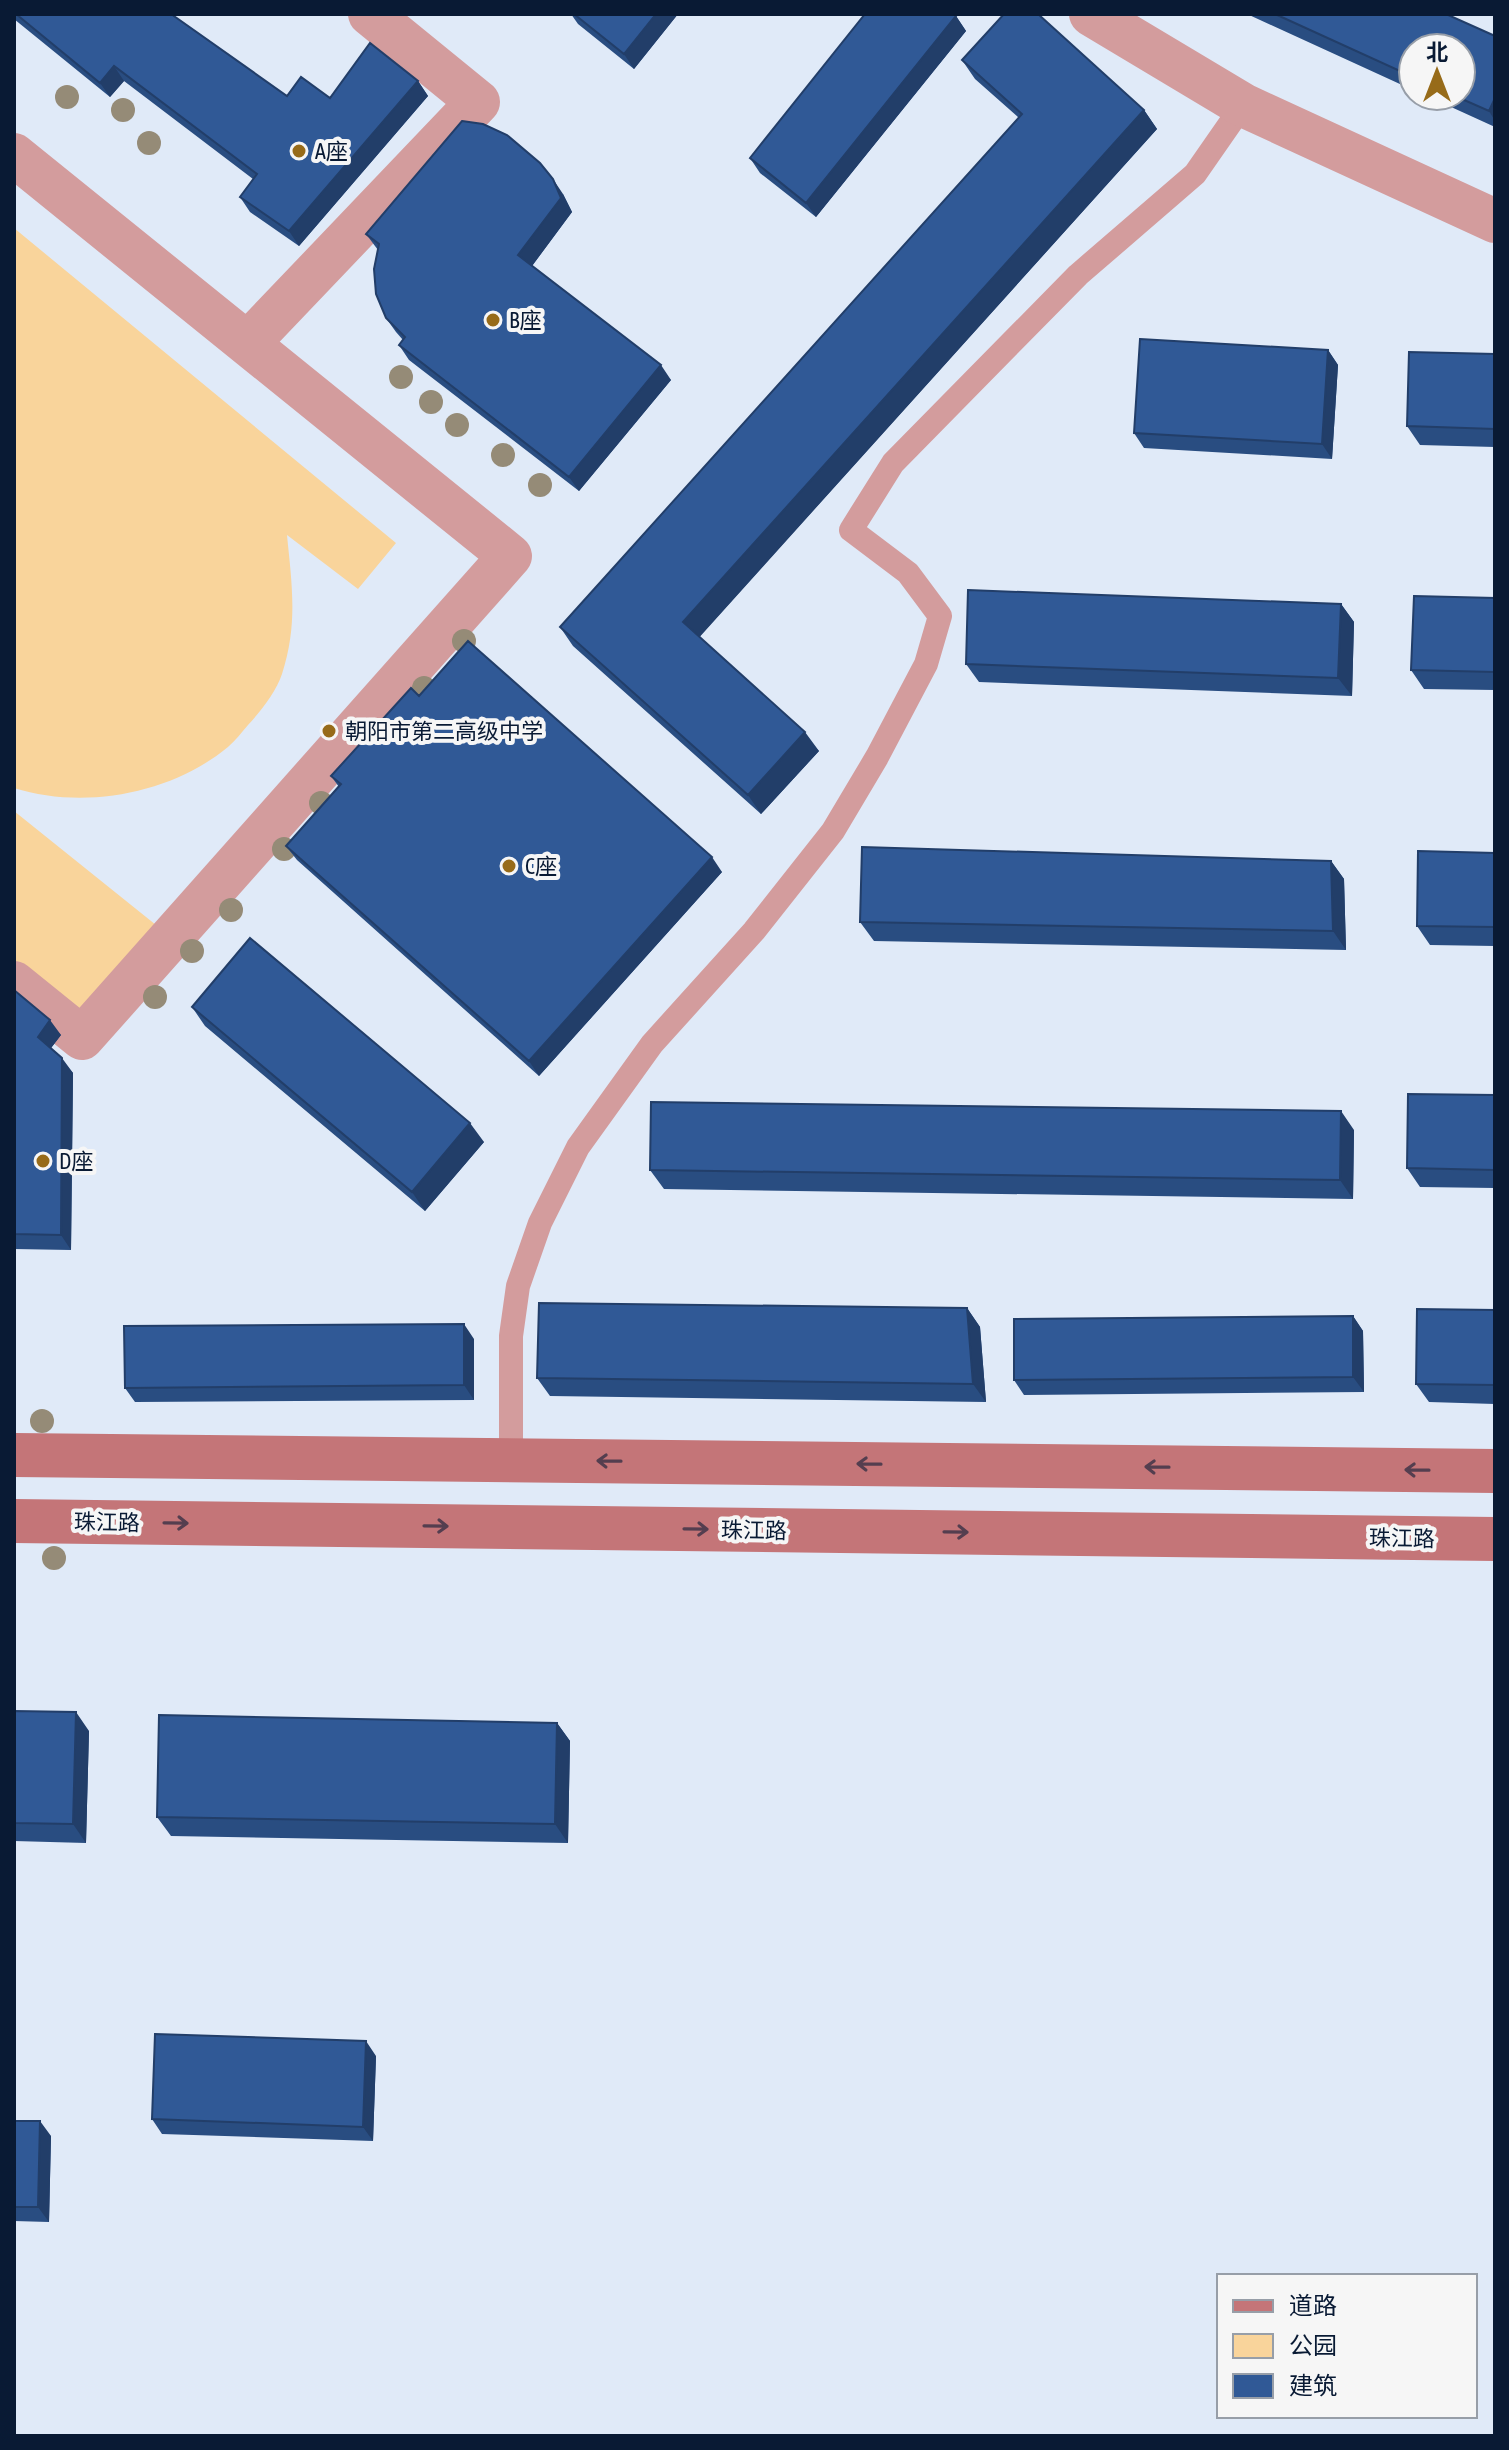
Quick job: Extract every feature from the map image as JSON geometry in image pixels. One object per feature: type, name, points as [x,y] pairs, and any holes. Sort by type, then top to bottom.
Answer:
[{"type":"main road","points":[[14,1455],[1495,1471]]},
{"type":"main road","name":"珠江路","points":[[14,1521],[1495,1539]]},
{"type":"street","points":[[248,343],[478,102],[370,14]]},
{"type":"street","points":[[1091,14],[1243,105],[1495,221]]},
{"type":"street","points":[[14,155],[510,556],[82,1038],[14,983]]},
{"type":"lane","points":[[511,1460],[511,1336],[518,1286],[540,1223],[578,1147],[652,1044],[754,931],[833,831],[877,757],[926,664],[940,616],[908,573],[851,530],[893,463],[1078,275],[1195,174],[1243,105]]},
{"type":"green space","points":[[14,228],[396,543],[358,589],[287,535],[292,621],[287,656],[272,694],[233,742],[205,763],[154,786],[126,793],[69,797],[14,788]]},
{"type":"green space","points":[[14,811],[156,925],[78,1021],[14,969]]},
{"type":"building","name":"A座","points":[[16,14],[171,14],[287,96],[301,77],[330,98],[370,43],[418,81],[289,231],[240,197],[257,174],[114,66],[100,83]]},
{"type":"building","points":[[574,14],[656,14],[624,54]]},
{"type":"building","points":[[865,14],[956,16],[806,203],[750,158]]},
{"type":"building","points":[[1004,14],[1038,14],[1144,110],[683,622],[805,732],[748,795],[560,627],[1022,114],[962,60]]},
{"type":"building","points":[[1275,14],[1446,14],[1495,36],[1495,98],[1489,111],[1477,106],[1477,32],[1397,32],[1397,70]]},
{"type":"building","name":"B座","points":[[462,121],[483,124],[507,135],[540,163],[553,179],[561,198],[518,255],[661,365],[569,477],[399,345],[405,337],[386,318],[376,294],[374,269],[379,244],[366,234]]},
{"type":"building","points":[[1140,339],[1328,350],[1322,444],[1134,433]]},
{"type":"building","points":[[1409,352],[1495,354],[1495,429],[1407,426]]},
{"type":"building","points":[[968,590],[1341,604],[1338,678],[966,664]]},
{"type":"building","points":[[1414,596],[1495,598],[1495,672],[1411,670]]},
{"type":"building","name":"C座","points":[[468,641],[712,857],[529,1061],[286,846],[341,784],[331,776],[411,688],[419,696]]},
{"type":"building","points":[[862,847],[1331,861],[1333,931],[860,922]]},
{"type":"building","points":[[1418,851],[1495,853],[1495,927],[1417,926]]},
{"type":"building","points":[[250,938],[470,1123],[412,1192],[192,1007]]},
{"type":"building","name":"D座","points":[[14,990],[50,1020],[38,1037],[62,1058],[61,1235],[14,1234]]},
{"type":"building","points":[[1408,1094],[1495,1095],[1495,1170],[1407,1168]]},
{"type":"building","points":[[651,1102],[1341,1111],[1340,1180],[650,1170]]},
{"type":"building","points":[[539,1303],[967,1308],[973,1384],[537,1378]]},
{"type":"building","points":[[1417,1309],[1495,1310],[1495,1385],[1416,1384]]},
{"type":"building","points":[[1353,1316],[1353,1377],[1014,1380],[1014,1319]]},
{"type":"building","points":[[464,1324],[464,1385],[125,1388],[124,1326]]},
{"type":"building","points":[[14,1711],[76,1712],[73,1824],[14,1823]]},
{"type":"building","points":[[159,1715],[557,1723],[555,1824],[157,1817]]},
{"type":"building","points":[[155,2034],[366,2041],[363,2127],[152,2119]]},
{"type":"building","points":[[14,2121],[40,2121],[38,2207],[14,2207]]},
{"type":"place","name":"A座","points":[[299,151]]},
{"type":"place","name":"B座","points":[[493,320]]},
{"type":"place","name":"朝阳市第二高级中学","points":[[329,731]]},
{"type":"place","name":"C座","points":[[509,866]]},
{"type":"place","name":"D座","points":[[43,1161]]}]
